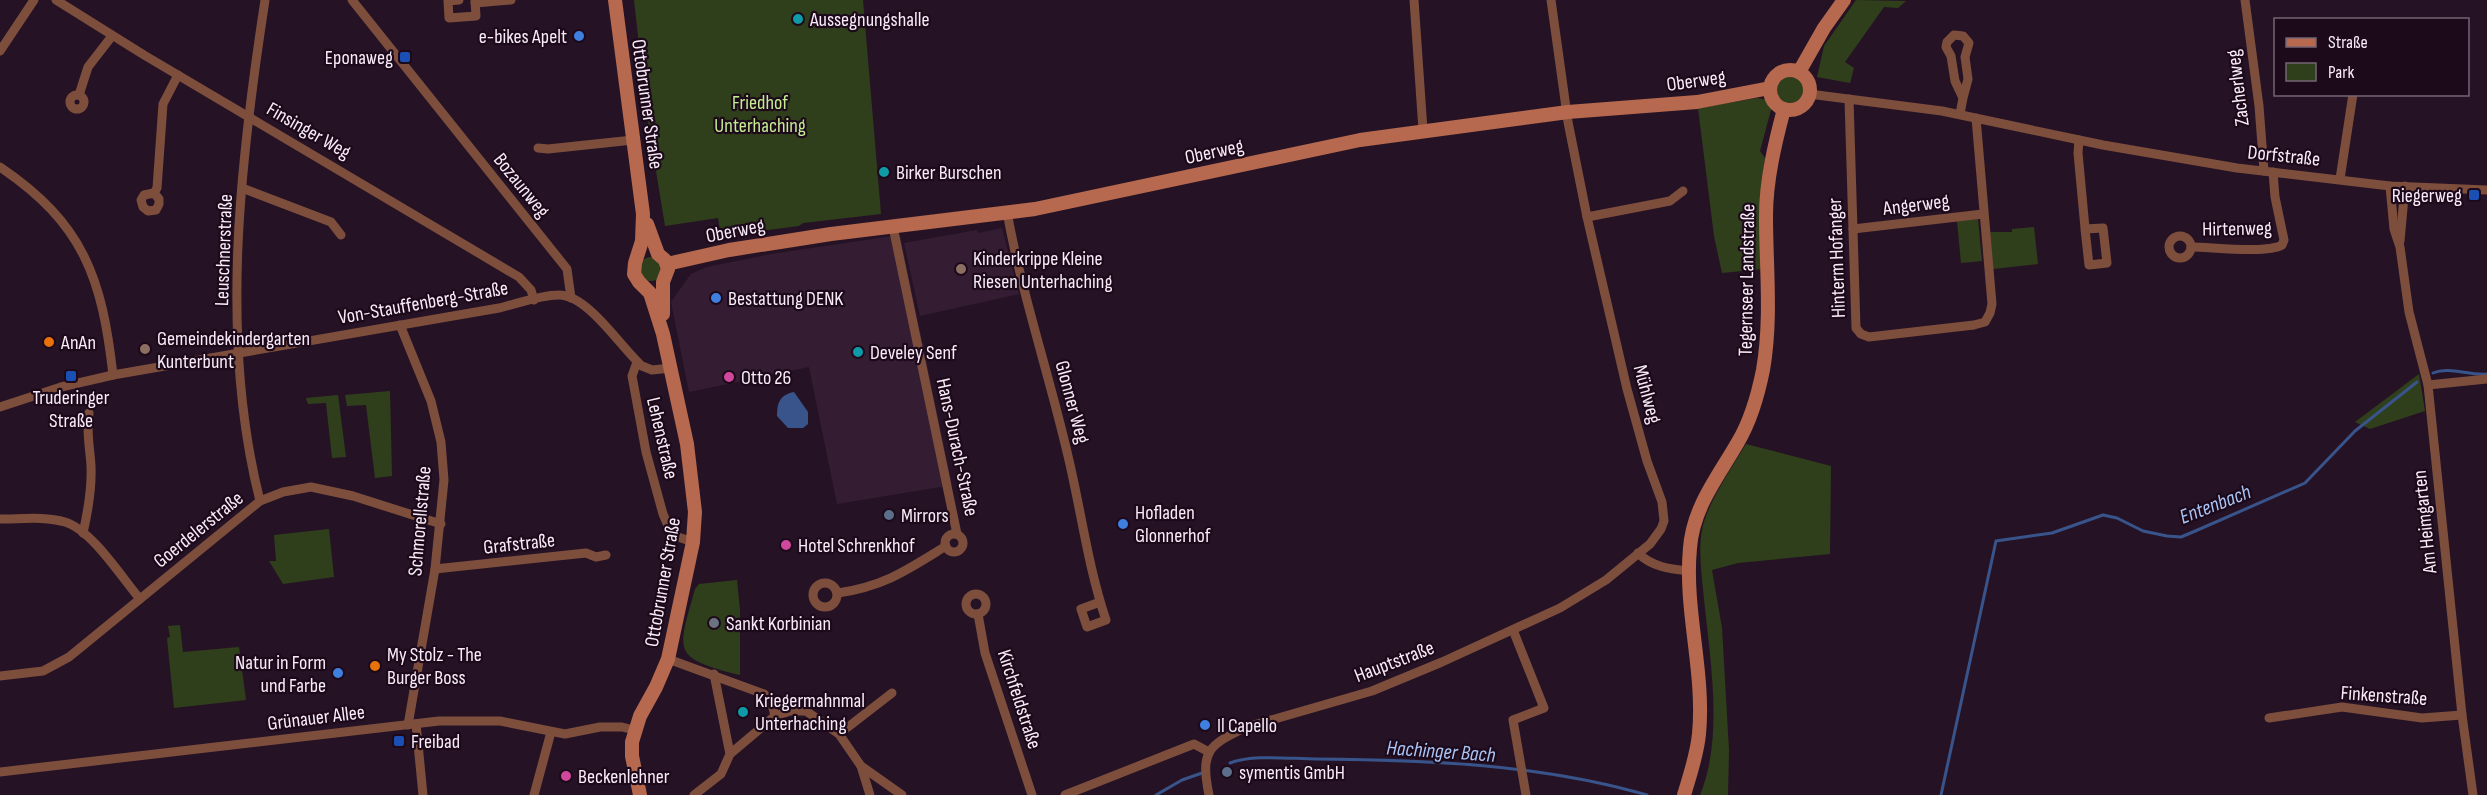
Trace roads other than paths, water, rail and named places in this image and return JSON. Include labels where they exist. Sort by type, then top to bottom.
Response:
[{"type":"main road","name":"Ottobrunner Straße","points":[[615,0],[643,213],[642,241],[634,274],[650,293],[663,334],[689,457],[694,496],[693,543],[668,659],[634,730],[632,756],[640,795]]},
{"type":"main road","points":[[1799,72],[1819,36],[1844,0]]},
{"type":"main road","points":[[1793,70],[1799,72],[1808,81],[1809,94],[1800,107],[1784,109],[1775,102],[1770,88],[1772,81],[1781,72],[1793,70]]},
{"type":"main road","name":"Oberweg","points":[[663,259],[893,226],[1007,213],[1080,200],[1349,142],[1423,130],[1568,112],[1697,102],[1770,88]]},
{"type":"main road","name":"Tegernseer Landstraße","points":[[1684,794],[1696,753],[1700,716],[1688,571],[1693,527],[1700,508],[1747,425],[1763,369],[1768,306],[1767,198],[1784,109]]},
{"type":"main road","name":"Ottobrunner Straße","points":[[643,213],[668,274],[663,282],[663,334]]},
{"type":"main road","points":[[637,259],[647,253],[663,259]]},
{"type":"main road","points":[[643,285],[654,287],[663,282]]},
{"type":"street","points":[[0,51],[34,0]]},
{"type":"street","name":"Finsinger Weg","points":[[56,0],[112,36],[519,277],[531,290],[534,300]]},
{"type":"street","name":"Leuschnerstraße","points":[[260,501],[251,465],[245,424],[239,352],[239,242],[248,116],[265,0]]},
{"type":"street","name":"Bozaunweg","points":[[352,0],[567,269],[571,297]]},
{"type":"street","points":[[459,0],[448,1],[450,18],[476,16],[475,2],[511,0]]},
{"type":"street","points":[[1414,0],[1423,130]]},
{"type":"street","name":"Mühlweg","points":[[1551,0],[1587,217],[1627,388],[1664,514],[1661,529],[1624,564]]},
{"type":"street","name":"Zacherlweg","points":[[2245,0],[2268,172]]},
{"type":"street","points":[[1960,114],[1968,79],[1965,57],[1969,43],[1963,36],[1954,35],[1947,42],[1946,47],[1951,56],[1955,81],[1963,98]]},
{"type":"street","points":[[79,95],[88,66],[112,36]]},
{"type":"street","points":[[154,193],[157,188],[164,104],[178,75]]},
{"type":"street","name":"Dorfstraße","points":[[1809,94],[1960,114],[2079,140],[2268,172],[2390,186],[2487,190]]},
{"type":"street","points":[[2340,179],[2353,96]]},
{"type":"street","name":"Hinterm Hofanger","points":[[1849,99],[1856,328],[1861,334],[1869,337],[1985,322],[1990,313],[1992,304],[1976,118]]},
{"type":"street","points":[[538,147],[548,150],[633,140]]},
{"type":"street","points":[[2079,140],[2078,153],[2085,229]]},
{"type":"street","points":[[2,172],[43,200],[81,249],[96,281],[104,311],[113,375]]},
{"type":"street","name":"Hirtenweg","points":[[2191,247],[2264,249],[2282,245],[2284,240],[2268,172]]},
{"type":"street","name":"Am Heimgarten","points":[[2390,186],[2394,229],[2400,247],[2409,312],[2428,385],[2462,715],[2473,795]]},
{"type":"street","name":"Am Heimgarten","points":[[2400,247],[2404,186]]},
{"type":"street","points":[[242,188],[332,222],[342,234]]},
{"type":"street","points":[[1587,217],[1670,201],[1683,191]]},
{"type":"street","name":"Glonner Weg","points":[[1007,213],[1027,301],[1068,456],[1100,602]]},
{"type":"street","name":"Angerweg","points":[[1853,229],[1983,214]]},
{"type":"street","name":"Hans-Durach-Straße","points":[[893,226],[957,534],[962,539],[961,548],[953,551],[946,546],[947,538],[957,534]]},
{"type":"street","name":"Von-Stauffenberg-Straße","points":[[0,407],[61,387],[113,375],[400,325],[560,294],[571,297]]},
{"type":"street","points":[[571,297],[591,311],[637,362],[652,370],[671,368]]},
{"type":"street","name":"Schmorellstraße","points":[[400,325],[431,401],[441,442],[444,480],[441,524],[412,724],[423,795]]},
{"type":"street","name":"Lehenstraße","points":[[637,362],[632,376],[637,408],[663,514],[672,535],[693,543]]},
{"type":"street","points":[[2428,385],[2487,379]]},
{"type":"street","points":[[83,533],[89,503],[91,466],[86,429],[89,413]]},
{"type":"street","name":"Goerdelerstraße","points":[[0,676],[32,674],[57,664],[260,501],[295,489],[311,487],[353,496],[441,524]]},
{"type":"street","points":[[0,519],[45,519],[67,523],[83,533],[140,599]]},
{"type":"street","points":[[838,593],[862,589],[897,577],[946,546]]},
{"type":"street","points":[[1638,553],[1646,560],[1665,568],[1688,571]]},
{"type":"street","name":"Grafstraße","points":[[435,569],[586,554],[596,557],[606,555]]},
{"type":"street","name":"Hauptstraße","points":[[1209,752],[1217,742],[1247,727],[1372,691],[1514,630],[1576,600],[1606,580],[1624,564]]},
{"type":"street","name":"Kirchfeldstraße","points":[[978,614],[985,653],[1032,795]]},
{"type":"street","points":[[1514,630],[1544,708],[1513,720],[1524,772],[1526,795]]},
{"type":"street","points":[[668,659],[764,694],[771,700],[775,716]]},
{"type":"street","points":[[714,674],[730,754]]},
{"type":"street","points":[[839,734],[892,693]]},
{"type":"street","name":"Finkenstraße","points":[[2269,718],[2342,707],[2422,718],[2462,715]]},
{"type":"street","points":[[694,795],[721,774],[730,754],[775,716],[790,711],[806,711],[839,734],[861,766],[870,795]]},
{"type":"street","name":"Grünauer Allee","points":[[0,772],[412,724],[478,719],[565,734],[608,726],[634,730]]},
{"type":"street","points":[[534,795],[551,732]]},
{"type":"street","points":[[1065,795],[1194,744],[1209,752],[1205,770],[1209,795]]},
{"type":"street","points":[[861,766],[902,795]]},
{"type":"water","points":[[794,392],[808,412],[808,424],[803,428],[788,428],[777,416],[780,400],[785,395]]},
{"type":"waterway","name":"Entenbach","points":[[2433,373],[2446,370],[2487,374]]},
{"type":"waterway","name":"Entenbach","points":[[1941,795],[1996,541],[2052,533],[2103,515],[2117,518],[2143,531],[2181,537],[2305,483],[2355,431],[2417,382]]},
{"type":"waterway","name":"Hachinger Bach","points":[[1230,763],[1239,760],[1272,758],[1399,761],[1483,766],[1566,776],[1647,795]]},
{"type":"waterway","name":"Hachinger Bach","points":[[1156,795],[1182,780],[1205,772]]},
{"type":"place","name":"Aussegnungshalle","points":[[798,19]]},
{"type":"place","name":"e-bikes Apelt","points":[[579,36]]},
{"type":"place","name":"Eponaweg","points":[[405,57]]},
{"type":"place","name":"Birker Burschen","points":[[884,172]]},
{"type":"place","name":"Riegerweg","points":[[2474,195]]},
{"type":"place","name":"Kinderkrippe Kleine Riesen Unterhaching","points":[[961,269]]},
{"type":"place","name":"Bestattung DENK","points":[[716,298]]},
{"type":"place","name":"AnAn","points":[[49,342]]},
{"type":"place","name":"Gemeindekindergarten Kunterbunt","points":[[145,349]]},
{"type":"place","name":"Develey Senf","points":[[858,352]]},
{"type":"place","name":"Truderinger Straße","points":[[71,376]]},
{"type":"place","name":"Otto 26","points":[[729,377]]},
{"type":"place","name":"Mirrors","points":[[889,515]]},
{"type":"place","name":"Hofladen Glonnerhof","points":[[1123,524]]},
{"type":"place","name":"Hotel Schrenkhof","points":[[786,545]]},
{"type":"place","name":"Sankt Korbinian","points":[[714,623]]},
{"type":"place","name":"My Stolz - The Burger Boss","points":[[375,666]]},
{"type":"place","name":"Natur in Form und Farbe","points":[[338,673]]},
{"type":"place","name":"Kriegermahnmal Unterhaching","points":[[743,712]]},
{"type":"place","name":"Il Capello","points":[[1205,725]]},
{"type":"place","name":"Freibad","points":[[399,741]]},
{"type":"place","name":"symentis GmbH","points":[[1227,772]]},
{"type":"place","name":"Beckenlehner","points":[[566,776]]},
{"type":"park label","name":"Friedhof Unterhaching","points":[[760,114]]}]
